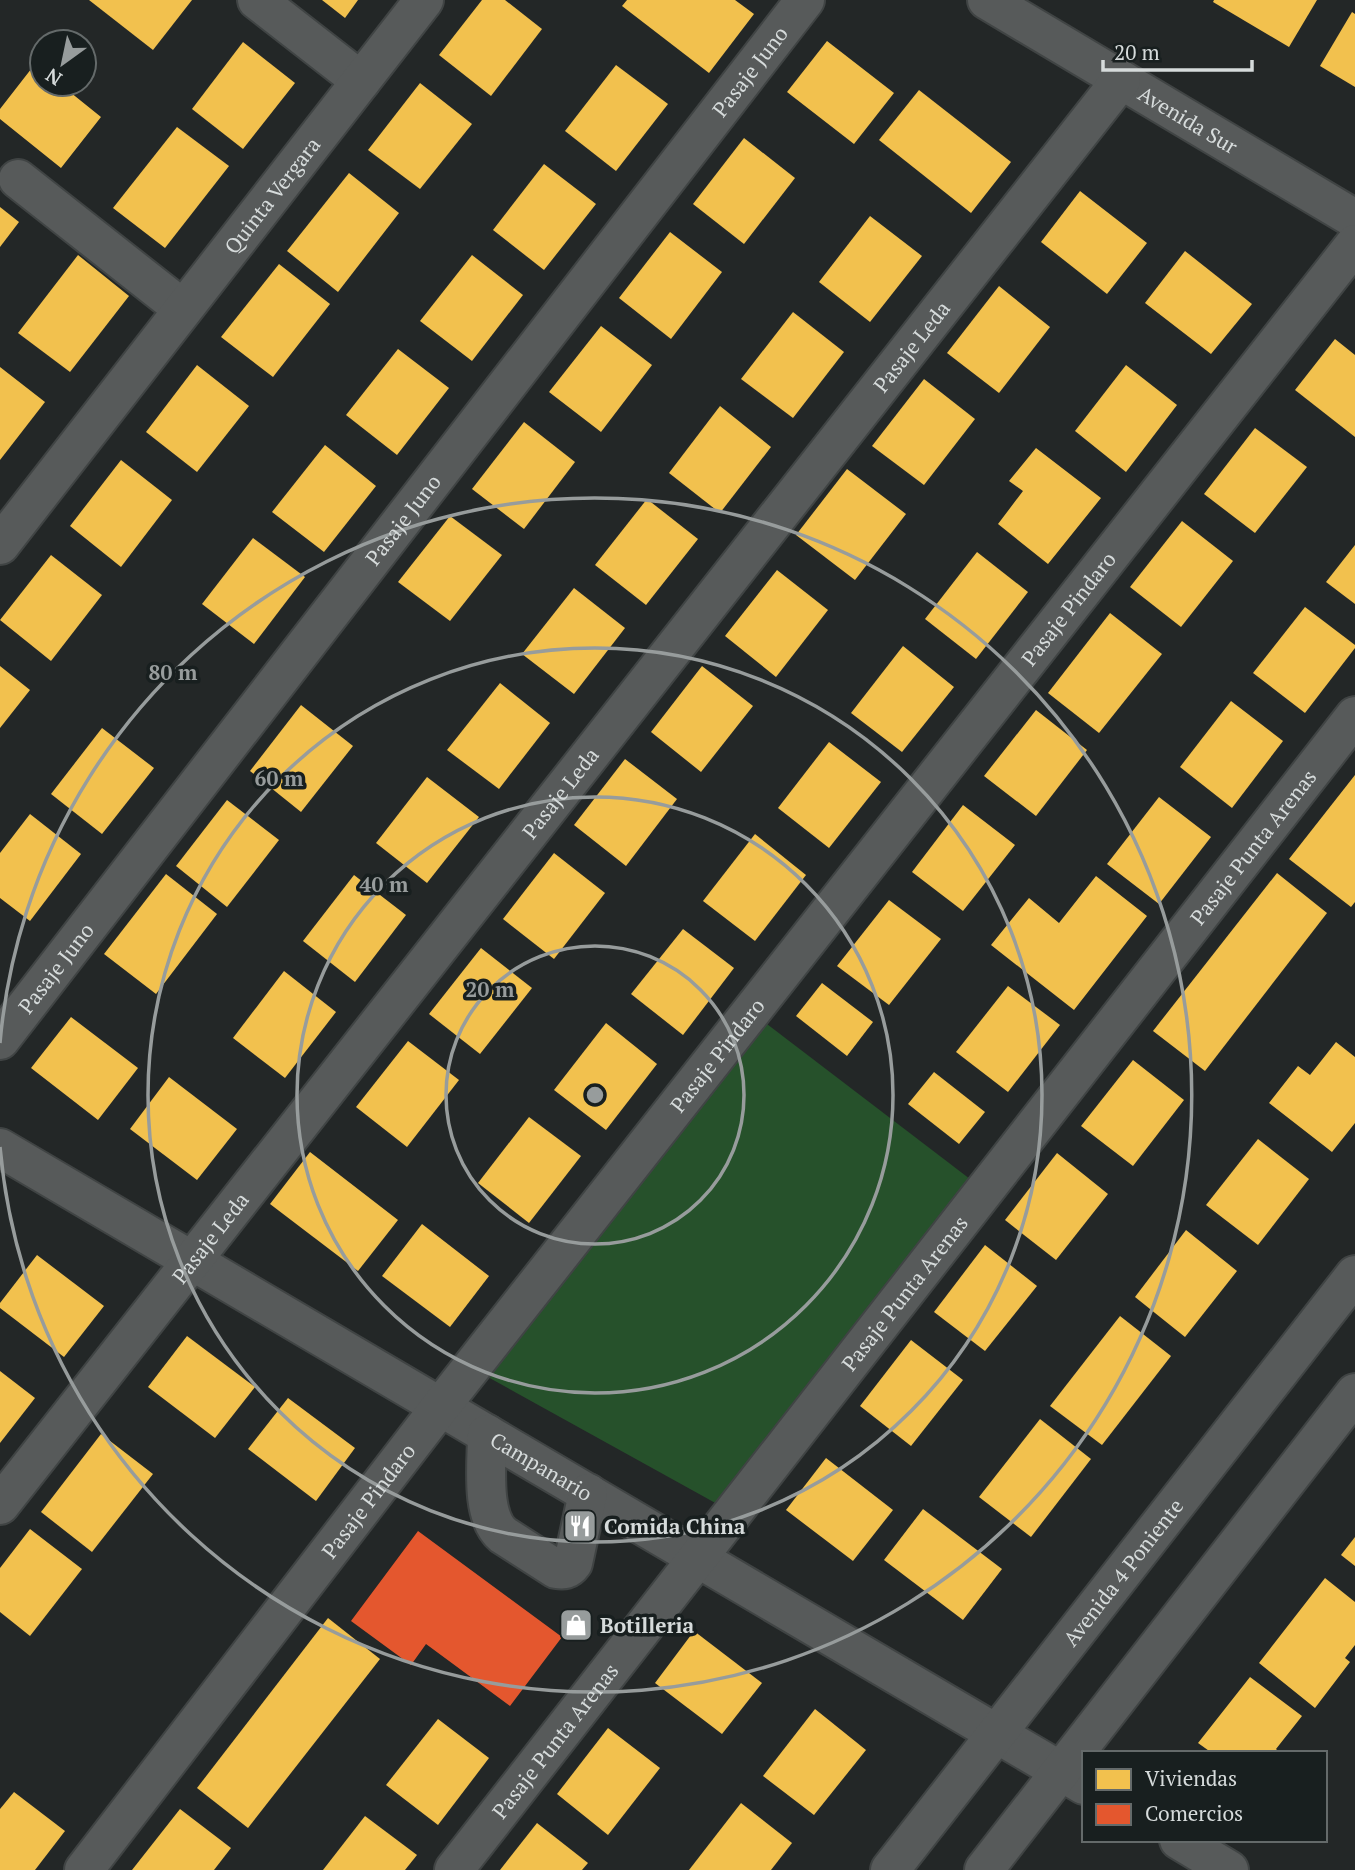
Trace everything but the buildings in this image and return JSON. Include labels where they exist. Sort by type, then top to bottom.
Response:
[{"type":"street","points":[[257,0],[361,81]]},
{"type":"street","name":"Quinta Vergara","points":[[4,531],[183,309],[424,0]]},
{"type":"street","name":"Pasaje Juno","points":[[0,1040],[805,0]]},
{"type":"street","name":"Avenida Sur","points":[[987,0],[1355,219]]},
{"type":"street","name":"Pasaje Leda","points":[[0,1505],[1121,80]]},
{"type":"street","points":[[18,179],[183,309]]},
{"type":"street","name":"Pasaje Pindaro","points":[[84,1870],[441,1406],[1355,244]]},
{"type":"street","name":"Pasaje Punta Arenas","points":[[454,1870],[1355,716]]},
{"type":"street","name":"Campanario","points":[[0,1148],[1072,1778]]},
{"type":"street","name":"Avenida 4 Poniente","points":[[890,1870],[1355,1275]]},
{"type":"street","points":[[1092,1751],[1355,1393]]},
{"type":"street","points":[[487,1434],[488,1507],[493,1523],[503,1535],[556,1569],[565,1570],[573,1563],[588,1493]]},
{"type":"street","points":[[984,1870],[1072,1778]]},
{"type":"street","points":[[1182,1842],[1229,1870]]},
{"type":"green space","points":[[763,1021],[970,1179],[719,1505],[486,1376]]},
{"type":"place","name":"Comida China","points":[[580,1526]]},
{"type":"place","name":"Botilleria","points":[[576,1625]]}]
